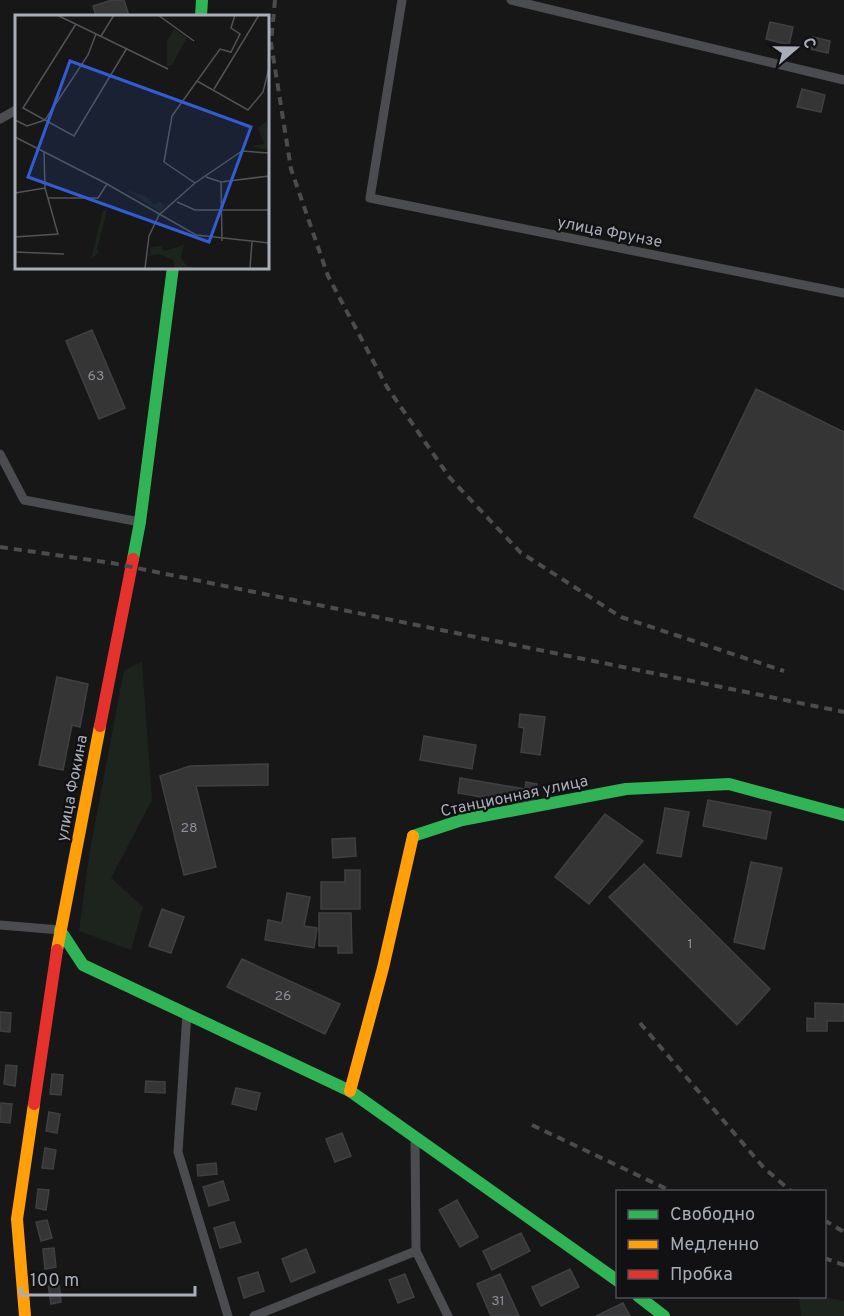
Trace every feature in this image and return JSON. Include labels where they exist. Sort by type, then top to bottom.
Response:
[{"type":"street","points":[[201,15],[202,0]]},
{"type":"street","name":"улица Фрунзе","points":[[402,0],[370,198],[844,293]]},
{"type":"street","points":[[511,0],[844,80]]},
{"type":"street","points":[[0,118],[15,110]]},
{"type":"street","name":"улица Фокина","points":[[25,1316],[17,1219],[60,930],[141,522],[173,268]]},
{"type":"street","points":[[0,454],[24,500],[141,522]]},
{"type":"street","name":"Станционная улица","points":[[350,1090],[383,968],[413,836],[462,820],[626,789],[729,784],[844,815]]},
{"type":"street","points":[[0,925],[60,930],[83,965],[350,1090],[616,1280]]},
{"type":"street","points":[[187,1013],[178,1152],[228,1316]]},
{"type":"street","points":[[415,1137],[416,1251],[448,1316]]},
{"type":"street","points":[[254,1316],[416,1251]]},
{"type":"street","points":[[641,1298],[664,1316]]},
{"type":"shaded area","points":[[142,662],[152,800],[111,878],[143,907],[131,950],[79,931],[89,856],[124,670]]},
{"type":"shaded area","points":[[799,1298],[826,1298],[844,1301],[844,1316],[801,1316]]},
{"type":"building","points":[[112,0],[124,0],[129,15],[96,15],[93,6]]},
{"type":"building","points":[[770,22],[793,27],[789,45],[766,39]]},
{"type":"building","points":[[813,37],[830,41],[828,53],[810,49]]},
{"type":"building","points":[[802,89],[825,95],[821,112],[797,107]]},
{"type":"building","points":[[92,330],[125,408],[99,419],[66,341]]},
{"type":"building","points":[[756,389],[844,432],[844,590],[694,517]]},
{"type":"building","points":[[57,677],[88,684],[80,727],[72,725],[63,770],[39,765]]},
{"type":"building","points":[[520,714],[545,717],[540,755],[521,752],[524,728],[519,727]]},
{"type":"building","points":[[424,736],[476,745],[472,769],[420,760]]},
{"type":"building","points":[[268,764],[268,785],[196,786],[216,867],[184,875],[160,776],[190,766]]},
{"type":"building","points":[[460,778],[525,789],[526,782],[537,784],[534,801],[526,800],[525,805],[458,793]]},
{"type":"building","points":[[708,800],[771,812],[766,839],[703,826]]},
{"type":"building","points":[[665,808],[689,812],[681,857],[657,853]]},
{"type":"building","points":[[605,814],[643,841],[589,904],[555,877]]},
{"type":"building","points":[[355,838],[356,856],[333,858],[332,839]]},
{"type":"building","points":[[751,862],[782,868],[764,949],[734,942]]},
{"type":"building","points":[[644,864],[770,989],[737,1025],[609,897]]},
{"type":"building","points":[[345,870],[360,870],[360,909],[321,909],[321,882],[345,882]]},
{"type":"building","points":[[287,893],[310,897],[304,926],[317,928],[314,948],[265,940],[268,920],[282,923]]},
{"type":"building","points":[[162,909],[184,917],[171,953],[149,946]]},
{"type":"building","points":[[319,913],[351,913],[352,953],[338,953],[338,946],[319,946]]},
{"type":"building","points":[[242,959],[340,1004],[325,1034],[227,987]]},
{"type":"building","points":[[815,1003],[844,1004],[844,1021],[827,1021],[827,1031],[807,1031],[807,1018],[815,1019]]},
{"type":"building","points":[[0,1012],[11,1013],[10,1032],[0,1031]]},
{"type":"building","points":[[6,1065],[17,1066],[15,1086],[4,1084]]},
{"type":"building","points":[[52,1074],[63,1075],[61,1095],[50,1094]]},
{"type":"building","points":[[146,1081],[165,1082],[165,1093],[145,1092]]},
{"type":"building","points":[[236,1088],[260,1093],[256,1110],[232,1104]]},
{"type":"building","points":[[1,1103],[12,1104],[10,1123],[0,1122]]},
{"type":"building","points":[[49,1112],[60,1114],[57,1133],[46,1131]]},
{"type":"building","points":[[342,1133],[351,1156],[335,1162],[326,1139]]},
{"type":"building","points":[[45,1148],[56,1150],[53,1169],[42,1168]]},
{"type":"building","points":[[216,1163],[217,1174],[198,1176],[197,1165]]},
{"type":"building","points":[[223,1181],[229,1200],[209,1206],[203,1187]]},
{"type":"building","points":[[38,1189],[49,1190],[46,1210],[36,1208]]},
{"type":"building","points":[[457,1200],[478,1237],[460,1247],[439,1210]]},
{"type":"building","points":[[47,1220],[52,1238],[41,1241],[36,1222]]},
{"type":"building","points":[[234,1222],[241,1242],[220,1248],[214,1228]]},
{"type":"building","points":[[521,1233],[530,1251],[492,1270],[483,1251]]},
{"type":"building","points":[[54,1248],[56,1267],[45,1269],[43,1249]]},
{"type":"building","points":[[306,1249],[315,1272],[291,1282],[282,1259]]},
{"type":"building","points":[[570,1269],[579,1287],[541,1306],[532,1287]]},
{"type":"building","points":[[258,1272],[264,1291],[244,1298],[238,1278]]},
{"type":"building","points":[[405,1274],[414,1297],[398,1303],[389,1280]]},
{"type":"building","points":[[500,1274],[519,1316],[491,1316],[477,1284]]},
{"type":"building","points":[[59,1283],[61,1302],[51,1304],[48,1284]]},
{"type":"building","points":[[623,1303],[630,1316],[596,1316]]},
{"type":"railway","points":[[275,0],[271,43],[291,169],[328,276],[387,387],[450,478],[520,552],[621,617],[784,671]]},
{"type":"railway","points":[[0,547],[112,563],[844,712]]},
{"type":"railway","points":[[640,1023],[764,1168],[790,1190]]},
{"type":"railway","points":[[532,1125],[669,1190]]},
{"type":"railway","points":[[826,1221],[844,1232]]},
{"type":"railway","points":[[826,1259],[844,1265]]},
{"type":"traffic: fast","points":[[201,15],[202,0]]},
{"type":"traffic: fast","points":[[133,559],[140,522],[173,268]]},
{"type":"traffic: fast","points":[[413,836],[462,820],[626,789],[729,784],[844,815]]},
{"type":"traffic: fast","points":[[60,930],[83,965],[350,1091],[616,1280]]},
{"type":"traffic: fast","points":[[641,1298],[664,1316]]},
{"type":"traffic: slow","points":[[57,950],[100,726]]},
{"type":"traffic: slow","points":[[350,1091],[383,968],[413,836]]},
{"type":"traffic: slow","points":[[25,1316],[17,1219],[34,1104]]},
{"type":"traffic: jam","points":[[100,726],[133,559]]},
{"type":"traffic: jam","points":[[34,1104],[57,950]]}]
